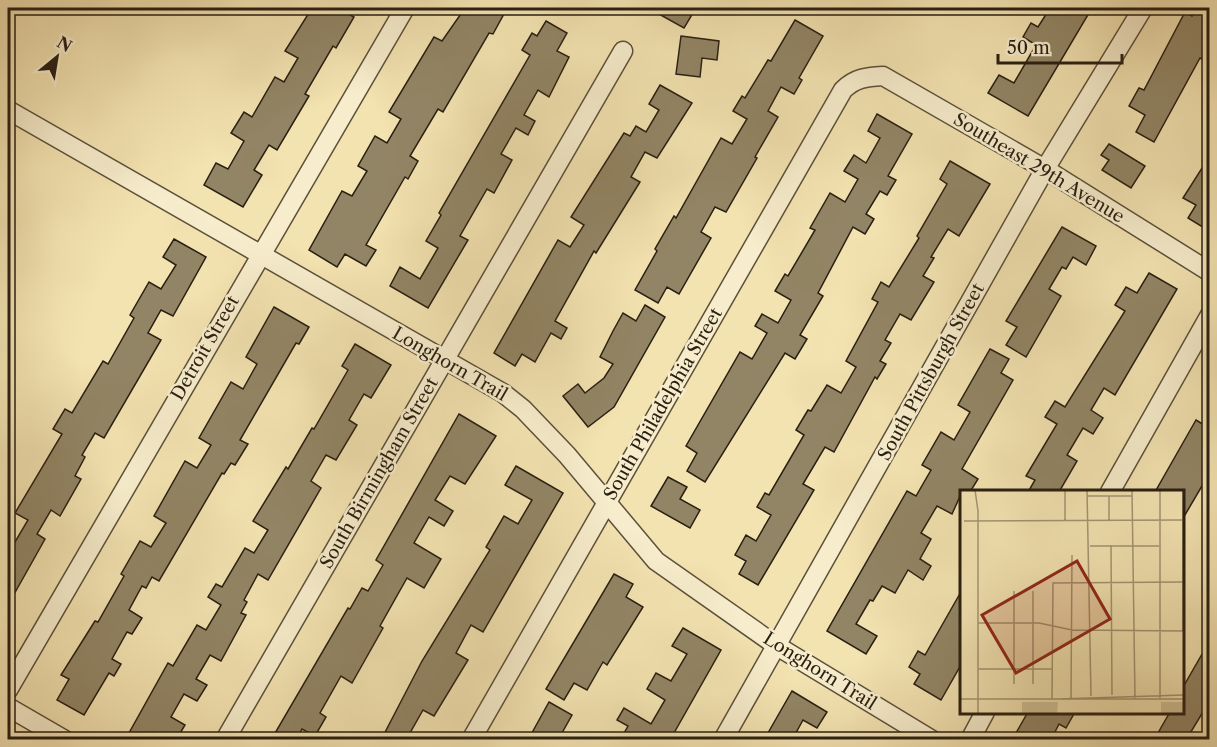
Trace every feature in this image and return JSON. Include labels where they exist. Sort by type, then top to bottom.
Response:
[{"type":"street","name":"Detroit Street","points":[[8,690],[405,8]]},
{"type":"street","name":"South Pittsburgh Street","points":[[723,740],[1045,169],[1143,8]]},
{"type":"street","name":"South Birmingham Street","points":[[225,740],[623,51]]},
{"type":"street","name":"Southeast 29th Avenue","points":[[864,76],[883,76],[1045,169],[1209,272]]},
{"type":"street","name":"South Philadelphia Street","points":[[471,740],[843,90],[864,76]]},
{"type":"street","name":"Longhorn Trail","points":[[8,110],[503,393],[523,409],[567,455],[656,561],[777,646],[932,740]]},
{"type":"street","points":[[1111,490],[1209,315]]},
{"type":"street","points":[[8,707],[65,740]]},
{"type":"street","points":[[970,740],[984,714]]},
{"type":"building","points":[[312,8],[338,8],[354,17],[336,48],[333,46],[305,94],[309,96],[277,150],[269,145],[254,170],[262,175],[243,207],[204,185],[216,163],[228,169],[244,141],[231,133],[244,112],[252,117],[275,77],[284,82],[298,58],[285,51]]},
{"type":"building","points":[[465,8],[497,8],[505,12],[493,34],[489,33],[443,112],[438,109],[410,156],[418,161],[408,179],[405,177],[366,245],[376,250],[366,266],[345,254],[337,267],[309,250],[342,191],[352,196],[367,171],[358,166],[375,136],[387,143],[401,119],[389,112],[434,37],[442,41]]},
{"type":"building","points":[[648,8],[696,8],[684,28]]},
{"type":"building","points":[[1050,8],[1092,8],[1028,116],[988,93],[999,75],[1014,83],[1036,45],[1023,37],[1031,23],[1038,27]]},
{"type":"building","points":[[1197,8],[1209,8],[1209,63],[1200,58],[1154,142],[1136,132],[1145,115],[1129,106],[1139,88],[1144,90],[1185,12],[1192,16]]},
{"type":"building","points":[[795,20],[823,36],[799,78],[802,80],[794,94],[781,87],[768,111],[778,117],[755,157],[757,158],[726,212],[715,207],[701,232],[711,238],[679,294],[667,287],[658,303],[635,290],[657,251],[655,249],[674,216],[676,218],[721,138],[732,144],[747,119],[733,111],[742,96],[745,98],[768,60],[771,61]]},
{"type":"building","points":[[546,21],[567,33],[557,51],[569,57],[549,97],[538,90],[524,115],[535,121],[528,135],[516,128],[501,154],[512,160],[494,193],[487,189],[460,236],[468,240],[428,308],[390,286],[400,267],[420,279],[438,248],[426,241],[441,215],[439,213],[530,55],[522,50],[532,33],[537,36]]},
{"type":"building","points":[[681,36],[719,41],[717,60],[702,58],[700,77],[676,74]]},
{"type":"building","points":[[660,85],[692,103],[657,158],[645,152],[631,177],[640,182],[596,253],[594,251],[555,321],[567,328],[561,339],[551,333],[535,362],[522,354],[515,366],[494,353],[558,240],[570,247],[584,225],[571,217],[624,133],[630,136],[636,126],[646,132],[659,110],[649,104]]},
{"type":"building","points":[[877,114],[912,134],[888,176],[896,180],[887,195],[880,191],[866,214],[874,219],[865,234],[853,227],[818,293],[823,296],[800,335],[807,339],[795,359],[785,353],[705,482],[687,471],[697,453],[686,446],[740,352],[752,359],[767,333],[755,326],[762,314],[778,323],[791,300],[775,291],[785,274],[788,276],[815,230],[810,228],[830,193],[845,202],[858,179],[844,171],[854,155],[866,163],[880,138],[868,131]]},
{"type":"building","points":[[1109,144],[1145,166],[1131,188],[1102,170],[1109,160],[1101,155]]},
{"type":"building","points":[[1209,157],[1209,231],[1188,218],[1196,205],[1183,198]]},
{"type":"building","points":[[950,161],[990,184],[959,236],[948,229],[931,257],[934,258],[923,276],[934,282],[911,320],[900,314],[885,340],[891,343],[880,361],[886,364],[877,379],[875,377],[834,452],[825,447],[803,484],[814,490],[758,585],[739,574],[746,561],[735,555],[746,535],[756,541],[771,515],[757,507],[765,493],[769,495],[804,435],[796,430],[808,410],[811,411],[827,385],[841,393],[856,367],[846,361],[878,302],[872,299],[881,282],[889,287],[919,238],[917,236],[947,184],[940,179]]},
{"type":"building","points":[[1062,227],[1096,246],[1086,265],[1073,257],[1066,269],[1062,267],[1049,289],[1061,296],[1026,357],[1006,345],[1017,327],[1006,321]]},
{"type":"building","points":[[174,239],[206,257],[173,316],[161,310],[148,333],[161,340],[104,438],[95,433],[82,455],[85,457],[75,476],[81,479],[60,516],[51,510],[37,534],[45,539],[8,605],[8,538],[15,542],[28,520],[15,513],[62,434],[53,429],[65,409],[72,413],[103,361],[108,364],[134,318],[130,315],[149,282],[161,289],[176,265],[163,257]]},
{"type":"building","points":[[1149,273],[1177,289],[1115,395],[1104,388],[1091,410],[1103,418],[1093,434],[1083,428],[1067,455],[1077,461],[1060,490],[1029,490],[1035,480],[1026,476],[1057,424],[1045,417],[1055,401],[1065,407],[1125,311],[1115,305],[1126,287],[1137,293]]},
{"type":"building","points":[[645,305],[665,317],[614,407],[588,427],[563,396],[578,384],[585,393],[604,378],[613,364],[600,357],[623,313],[636,321]]},
{"type":"building","points":[[274,307],[309,327],[299,344],[296,343],[240,440],[248,444],[235,465],[231,463],[224,474],[222,473],[159,581],[152,577],[146,588],[142,586],[129,610],[142,618],[132,634],[127,632],[112,659],[121,664],[114,676],[109,673],[84,715],[57,700],[69,679],[61,675],[95,621],[98,622],[124,576],[121,574],[140,541],[151,547],[166,523],[154,516],[185,461],[197,468],[211,445],[199,438],[231,382],[243,389],[257,364],[246,357]]},
{"type":"building","points":[[355,344],[391,365],[371,398],[364,394],[349,420],[357,425],[336,460],[326,455],[311,481],[321,488],[268,580],[258,574],[244,600],[247,602],[241,613],[246,615],[221,661],[210,655],[196,679],[207,685],[197,701],[184,694],[171,717],[185,725],[176,740],[140,740],[129,733],[168,663],[173,666],[197,625],[206,630],[221,605],[208,597],[216,584],[222,587],[245,548],[254,553],[268,530],[253,521],[286,467],[288,469],[312,428],[314,429],[348,370],[342,366]]},
{"type":"building","points":[[990,349],[1009,359],[1001,373],[1013,380],[962,469],[978,479],[971,490],[960,490],[960,496],[952,514],[937,506],[921,533],[931,539],[920,559],[931,566],[923,580],[908,570],[895,593],[882,586],[873,601],[870,600],[856,624],[877,636],[866,654],[827,631],[907,491],[916,496],[931,470],[922,465],[941,432],[954,440],[970,412],[958,405]]},
{"type":"building","points":[[459,414],[496,436],[465,484],[450,476],[435,500],[453,511],[444,526],[429,517],[414,543],[441,559],[424,588],[407,578],[380,626],[383,628],[352,683],[341,676],[320,713],[326,717],[315,736],[302,729],[296,740],[271,740],[348,608],[350,609],[362,588],[368,591],[383,565],[376,560]]},
{"type":"building","points":[[1196,420],[1209,428],[1209,474],[1184,517],[1184,490],[1156,490]]},
{"type":"building","points":[[516,466],[563,493],[483,632],[471,625],[456,653],[468,660],[434,716],[423,710],[406,740],[381,740],[422,661],[490,550],[486,547],[504,516],[518,524],[532,500],[505,485]]},
{"type":"building","points":[[668,477],[687,487],[680,499],[700,510],[690,528],[651,506]]},
{"type":"building","points":[[614,574],[633,584],[626,597],[643,607],[607,665],[603,662],[587,690],[574,683],[564,700],[546,689]]},
{"type":"building","points":[[960,594],[960,667],[941,700],[914,684],[920,674],[909,667],[918,651],[925,655]]},
{"type":"building","points":[[683,628],[721,650],[670,740],[631,740],[623,735],[628,726],[617,720],[624,708],[651,724],[665,700],[647,689],[656,673],[671,681],[687,654],[672,646]]},
{"type":"building","points":[[1209,642],[1209,702],[1186,740],[1154,740],[1169,714],[1184,714],[1184,686]]},
{"type":"building","points":[[792,691],[827,712],[817,728],[803,720],[792,740],[764,740]]},
{"type":"building","points":[[549,702],[572,715],[558,740],[528,740]]},
{"type":"building","points":[[1027,714],[1074,714],[1066,728],[1059,724],[1051,740],[1012,740]]}]
